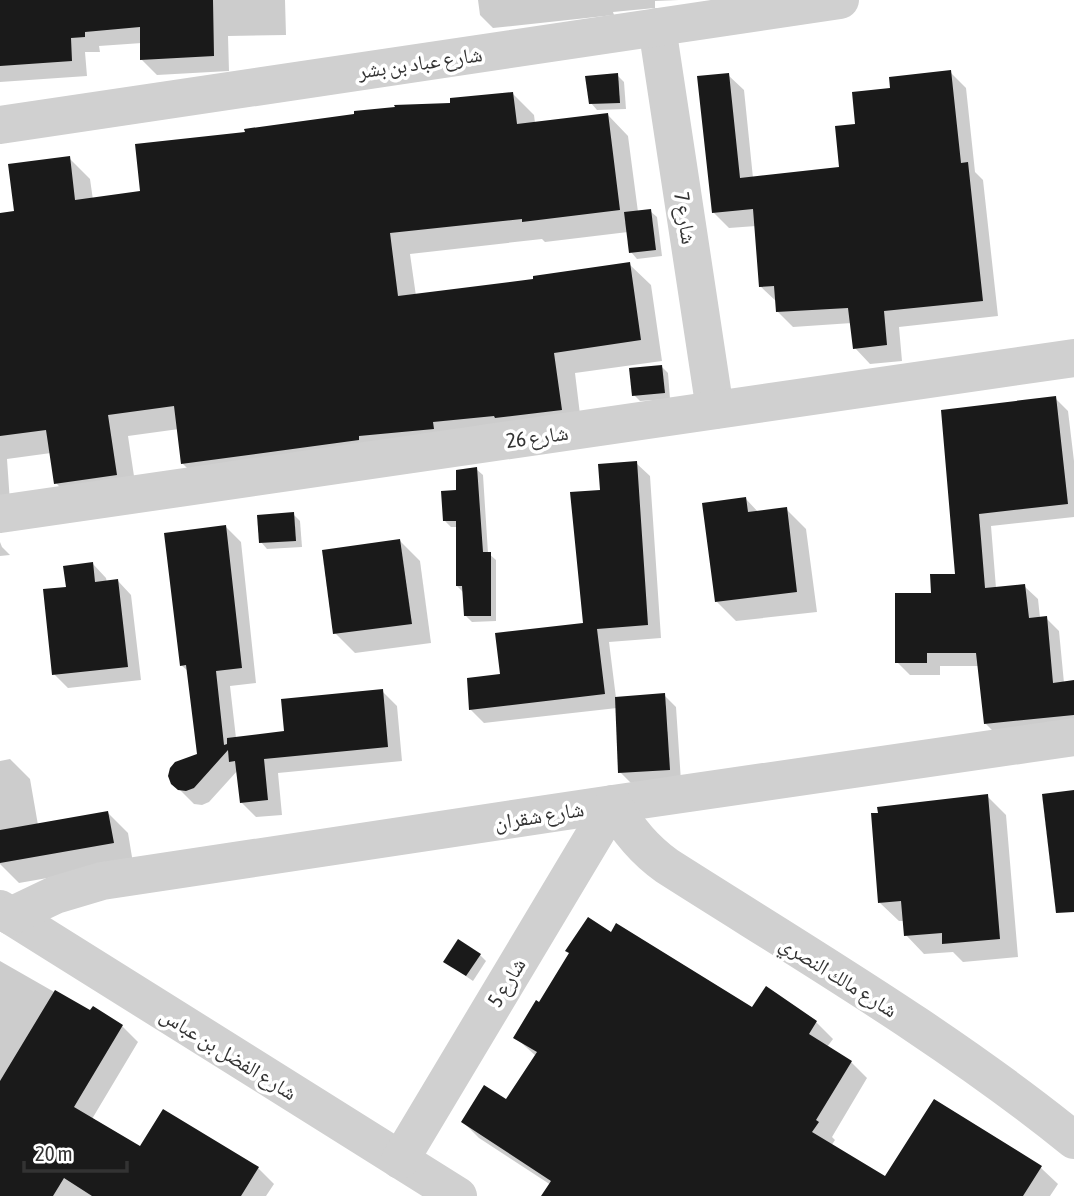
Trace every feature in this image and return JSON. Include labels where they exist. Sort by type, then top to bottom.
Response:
[{"type":"street","name":"شارع عباد بن بشر","points":[[0,125],[657,27],[798,3],[841,0]]},
{"type":"street","name":"شارع 7","points":[[657,27],[715,410]]},
{"type":"street","name":"شارع 26","points":[[0,514],[1074,358]]},
{"type":"street","name":"شارع شقران","points":[[5,913],[102,881],[1074,737]]},
{"type":"street","name":"شارع مالك النصري","points":[[613,804],[636,839],[667,866],[896,1012],[979,1068],[1074,1140]]},
{"type":"street","name":"شارع 5","points":[[400,1160],[613,804]]},
{"type":"street","name":"شارع الفضل بن عباس","points":[[5,913],[458,1196]]},
{"type":"building","points":[[0,0],[213,0],[214,56],[140,60],[140,27],[85,32],[85,37],[71,38],[72,61],[0,66]]},
{"type":"building","points":[[951,70],[961,163],[968,162],[983,301],[884,311],[887,345],[853,349],[848,308],[776,312],[774,286],[759,287],[753,209],[712,213],[697,76],[729,73],[740,178],[839,167],[835,126],[855,124],[852,92],[890,88],[889,77]]},
{"type":"building","points":[[618,73],[620,103],[589,104],[585,76]]},
{"type":"building","points":[[513,92],[517,124],[608,113],[620,210],[522,222],[522,219],[390,233],[398,296],[533,279],[533,276],[630,262],[641,340],[554,353],[562,410],[433,422],[434,429],[359,436],[359,440],[181,464],[174,406],[108,415],[117,475],[54,484],[46,430],[0,436],[0,213],[14,211],[8,164],[70,156],[75,200],[140,191],[135,144],[245,132],[244,129],[354,114],[354,111],[395,107],[394,105],[450,103],[450,98]]},
{"type":"building","points":[[651,209],[656,250],[629,253],[624,212]]},
{"type":"building","points":[[662,365],[665,393],[632,396],[629,368]]},
{"type":"building","points":[[1056,396],[1068,504],[979,514],[985,588],[1025,584],[1029,618],[1047,616],[1053,683],[1074,680],[1074,715],[984,724],[976,653],[927,653],[927,663],[895,663],[895,593],[931,593],[930,574],[955,574],[941,410]]},
{"type":"building","points":[[637,461],[648,625],[597,629],[605,694],[469,710],[467,678],[500,674],[495,633],[583,623],[570,492],[600,490],[598,464]]},
{"type":"building","points":[[477,467],[483,552],[491,552],[491,616],[464,616],[462,586],[456,586],[456,521],[443,521],[441,491],[456,490],[456,470]]},
{"type":"building","points":[[746,497],[748,512],[787,507],[797,592],[715,602],[702,503]]},
{"type":"building","points":[[294,512],[296,541],[259,543],[257,515]]},
{"type":"building","points":[[226,525],[242,668],[216,671],[224,745],[227,744],[227,738],[284,731],[281,699],[383,689],[388,747],[264,759],[268,800],[240,803],[235,761],[229,762],[228,750],[194,788],[178,790],[171,784],[168,776],[175,762],[197,754],[186,665],[180,666],[164,533]]},
{"type":"building","points":[[400,539],[412,624],[333,634],[322,550]]},
{"type":"building","points":[[93,562],[95,582],[118,579],[128,667],[52,675],[43,589],[66,587],[63,566]]},
{"type":"building","points":[[665,693],[670,770],[618,773],[615,697]]},
{"type":"building","points":[[1074,790],[1074,912],[1056,913],[1042,794]]},
{"type":"building","points":[[988,794],[1000,939],[942,944],[942,933],[904,936],[901,901],[878,903],[871,813],[878,813],[877,807]]},
{"type":"building","points":[[108,811],[114,843],[0,863],[0,830]]},
{"type":"building","points":[[588,917],[611,932],[616,923],[752,1007],[766,986],[817,1021],[809,1034],[852,1061],[816,1120],[819,1122],[812,1132],[885,1176],[934,1099],[1042,1166],[1023,1196],[541,1196],[551,1181],[461,1122],[484,1085],[506,1099],[537,1052],[513,1038],[536,1000],[539,1002],[569,953],[565,951]]},
{"type":"building","points":[[458,939],[481,954],[466,976],[443,962]]},
{"type":"building","points":[[55,990],[90,1010],[93,1006],[123,1025],[74,1107],[140,1146],[163,1109],[259,1167],[241,1196],[92,1196],[64,1178],[53,1196],[0,1196],[0,1081]]}]
